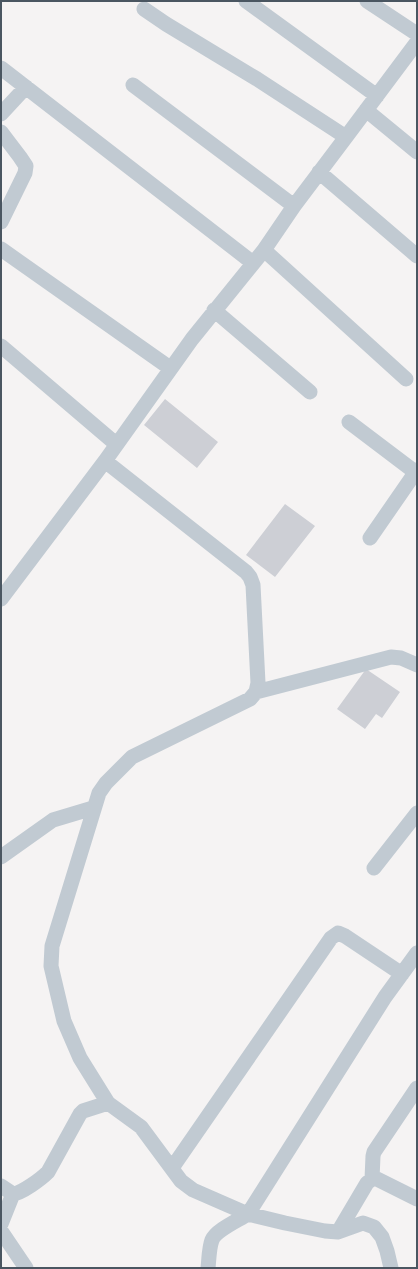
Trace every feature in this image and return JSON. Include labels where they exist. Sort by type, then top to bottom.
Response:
[{"type":"street","points":[[246,1],[377,96]]},
{"type":"street","points":[[367,1],[417,34]]},
{"type":"street","points":[[144,9],[257,79],[346,137]]},
{"type":"street","points":[[1,599],[105,461],[192,338],[264,250],[319,172],[417,42]]},
{"type":"street","points":[[1,68],[253,263]]},
{"type":"street","points":[[132,85],[294,206]]},
{"type":"street","points":[[1,114],[26,87]]},
{"type":"street","points":[[366,110],[417,152]]},
{"type":"street","points":[[1,132],[26,166],[25,173],[1,222]]},
{"type":"street","points":[[319,172],[417,256]]},
{"type":"street","points":[[1,249],[170,368]]},
{"type":"street","points":[[264,250],[406,379]]},
{"type":"street","points":[[214,310],[310,392]]},
{"type":"street","points":[[1,346],[116,444]]},
{"type":"street","points":[[349,422],[416,471],[370,538]]},
{"type":"street","points":[[105,461],[246,572],[250,577],[253,585],[258,684],[256,692],[250,699],[132,757],[99,793],[52,946],[51,966],[64,1021],[80,1058],[108,1103],[140,1126],[181,1181],[193,1190],[248,1214],[325,1231],[338,1232],[363,1223],[374,1227],[382,1237],[388,1251],[391,1268]]},
{"type":"street","points":[[256,692],[391,657],[401,658],[417,665]]},
{"type":"street","points":[[1,857],[53,820],[94,808]]},
{"type":"street","points":[[374,868],[417,812]]},
{"type":"street","points":[[172,1168],[331,938],[338,933],[344,936],[402,974]]},
{"type":"street","points":[[208,1268],[211,1241],[214,1236],[248,1214],[381,1003],[417,953]]},
{"type":"street","points":[[372,1179],[374,1152],[417,1088]]},
{"type":"street","points":[[1,1224],[7,1190],[19,1192],[44,1176],[48,1172],[80,1114],[84,1111],[108,1103]]},
{"type":"street","points":[[338,1232],[367,1183],[372,1179],[377,1179],[417,1199]]},
{"type":"street","points":[[1,1231],[26,1268]]},
{"type":"building","points":[[165,399],[218,442],[197,468],[144,425]]},
{"type":"building","points":[[285,504],[315,526],[275,577],[246,555]]},
{"type":"building","points":[[366,669],[400,692],[382,718],[376,714],[365,729],[337,709]]}]
